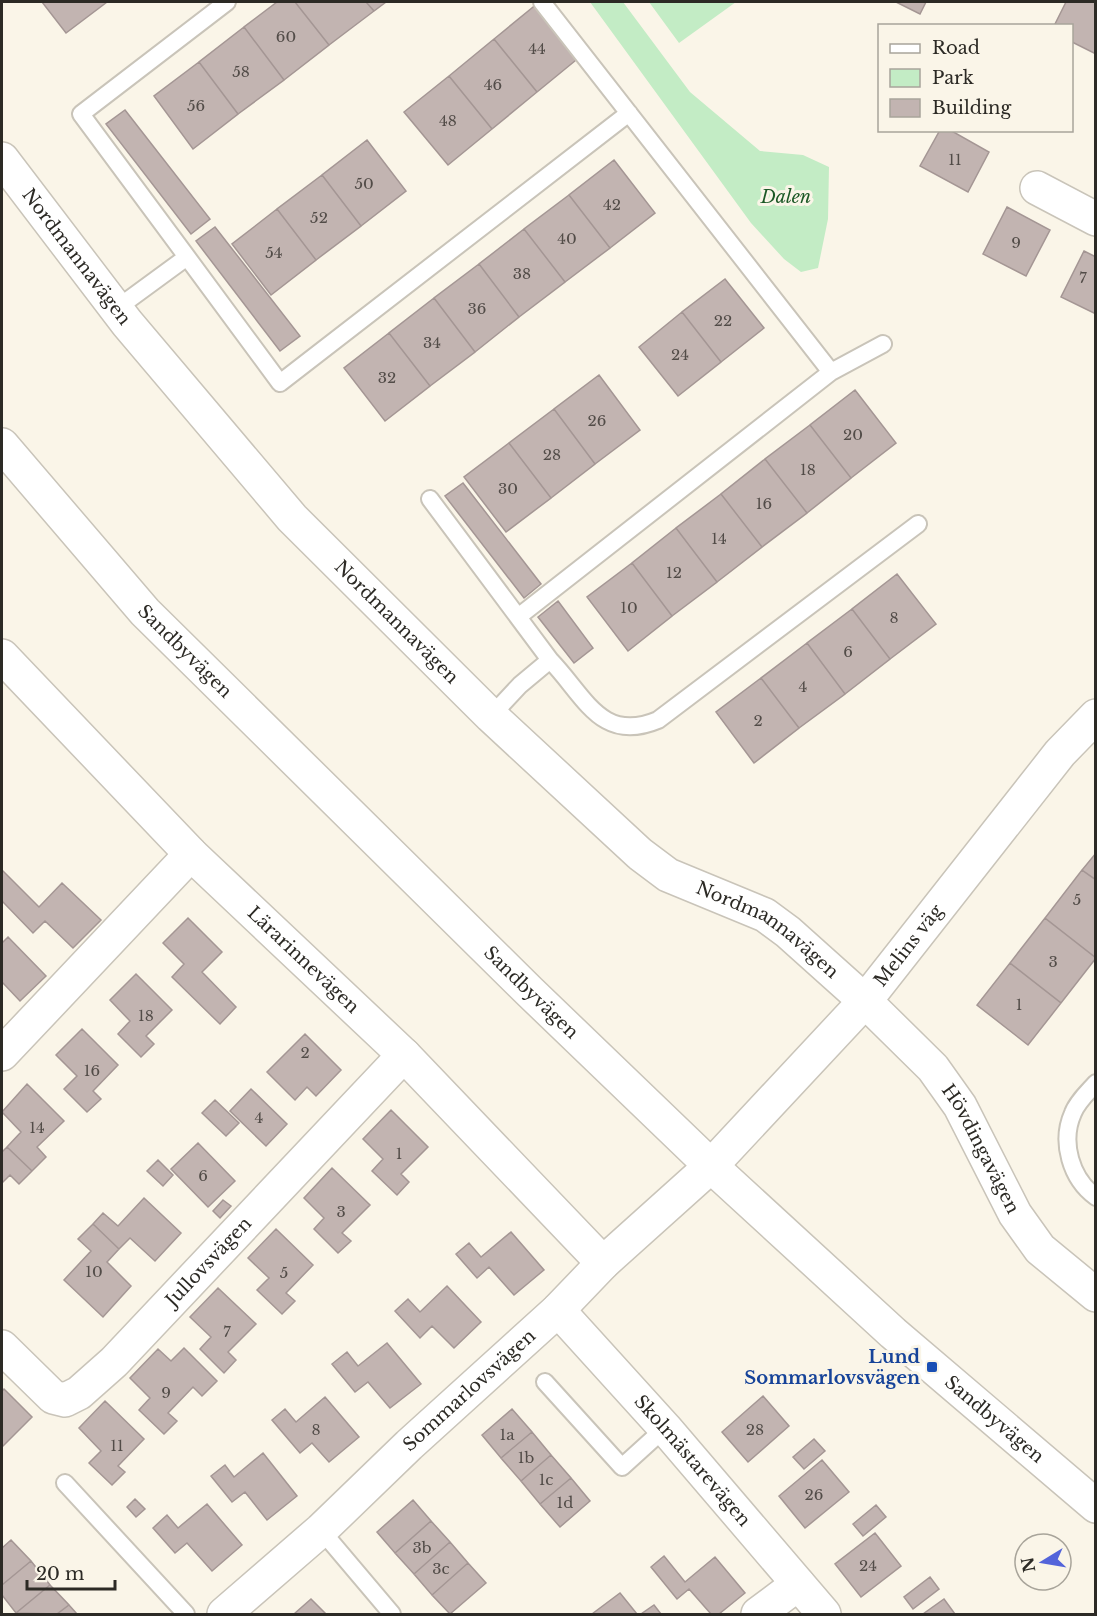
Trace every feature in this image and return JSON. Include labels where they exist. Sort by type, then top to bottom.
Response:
[{"type":"street","name":"Nordmannavägen","points":[[2,159],[116,309],[292,518],[491,716],[640,854],[668,875],[765,915],[788,932],[865,1001]]},
{"type":"street","points":[[1037,188],[1095,219]]},
{"type":"street","name":"Sandbyvägen","points":[[2,445],[145,612],[293,761],[711,1166],[932,1367],[1095,1506]]},
{"type":"street","name":"Lärarinnevägen","points":[[2,656],[191,854],[404,1055],[603,1263]]},
{"type":"street","name":"Melins väg","points":[[711,1166],[865,1001],[1053,761],[1095,716]]},
{"type":"street","points":[[2,1054],[191,854]]},
{"type":"street","name":"Hövdingavägen","points":[[865,1001],[933,1068],[960,1106],[1015,1214],[1040,1249],[1095,1295]]},
{"type":"street","name":"Jullovsvägen","points":[[2,1347],[53,1397],[64,1400],[79,1393],[114,1362],[404,1055]]},
{"type":"street","name":"Sommarlovsvägen","points":[[224,1614],[321,1530],[409,1445],[558,1310],[603,1263],[711,1166]]},
{"type":"street","name":"Skolmästarevägen","points":[[558,1310],[665,1428],[824,1614]]},
{"type":"street","points":[[758,1614],[798,1584]]},
{"type":"lane","points":[[227,2],[81,114],[280,383],[629,113]]},
{"type":"lane","points":[[542,2],[831,372]]},
{"type":"lane","points":[[116,309],[187,257]]},
{"type":"lane","points":[[518,617],[831,372],[883,344]]},
{"type":"lane","points":[[430,499],[550,660],[597,714],[607,722],[633,728],[658,720],[918,524]]},
{"type":"lane","points":[[491,716],[520,685],[550,660]]},
{"type":"lane","points":[[1095,1083],[1073,1111],[1068,1128],[1068,1149],[1073,1171],[1085,1190],[1095,1197]]},
{"type":"lane","points":[[545,1382],[622,1467],[665,1428]]},
{"type":"lane","points":[[65,1483],[186,1614]]},
{"type":"lane","points":[[321,1530],[392,1614]]},
{"type":"green space","name":"Dalen","points":[[590,2],[623,2],[690,92],[760,151],[803,155],[829,167],[828,219],[818,268],[801,272],[784,259],[751,223]]},
{"type":"green space","points":[[649,2],[736,2],[679,43]]},
{"type":"building","points":[[42,2],[107,2],[66,33]]},
{"type":"building","points":[[277,2],[295,2],[329,45],[284,80],[244,27]]},
{"type":"building","points":[[295,2],[366,2],[374,11],[329,45]]},
{"type":"building","points":[[366,2],[386,2],[374,11]]},
{"type":"building","points":[[896,2],[926,2],[920,14]]},
{"type":"building","points":[[1066,2],[1096,2],[1096,54],[1073,42],[1073,24],[1055,24]]},
{"type":"building","points":[[538,3],[581,56],[537,92],[494,39]]},
{"type":"building","points":[[244,27],[284,80],[238,114],[199,62]]},
{"type":"building","points":[[494,39],[537,92],[492,129],[449,76]]},
{"type":"building","points":[[199,62],[238,114],[193,149],[154,96]]},
{"type":"building","points":[[449,76],[492,129],[448,165],[404,112]]},
{"type":"building","points":[[125,110],[210,219],[191,234],[106,124]]},
{"type":"building","points":[[939,132],[954,132],[989,152],[968,192],[920,166]]},
{"type":"building","points":[[367,140],[406,191],[361,226],[322,175]]},
{"type":"building","points":[[614,160],[655,213],[610,248],[569,195]]},
{"type":"building","points":[[322,175],[361,226],[316,260],[277,209]]},
{"type":"building","points":[[569,195],[610,248],[565,282],[524,229]]},
{"type":"building","points":[[1007,207],[1050,230],[1026,276],[983,254]]},
{"type":"building","points":[[277,209],[316,260],[271,295],[232,244]]},
{"type":"building","points":[[215,227],[300,336],[280,351],[196,241]]},
{"type":"building","points":[[524,229],[565,282],[519,317],[479,264]]},
{"type":"building","points":[[1084,251],[1096,257],[1096,314],[1061,297]]},
{"type":"building","points":[[479,264],[519,317],[475,352],[434,298]]},
{"type":"building","points":[[725,279],[764,328],[721,362],[682,312]]},
{"type":"building","points":[[434,298],[475,352],[430,386],[389,333]]},
{"type":"building","points":[[682,312],[721,362],[678,396],[639,347]]},
{"type":"building","points":[[389,333],[430,386],[385,421],[344,368]]},
{"type":"building","points":[[599,375],[640,430],[595,464],[554,409]]},
{"type":"building","points":[[855,390],[896,443],[851,478],[810,425]]},
{"type":"building","points":[[554,409],[595,464],[551,498],[509,443]]},
{"type":"building","points":[[810,425],[851,478],[807,513],[765,459]]},
{"type":"building","points":[[509,443],[551,498],[506,532],[464,477]]},
{"type":"building","points":[[765,459],[807,513],[762,547],[721,494]]},
{"type":"building","points":[[463,483],[541,584],[524,598],[445,496]]},
{"type":"building","points":[[721,494],[762,547],[717,582],[676,528]]},
{"type":"building","points":[[676,528],[717,582],[672,616],[632,563]]},
{"type":"building","points":[[632,563],[672,616],[628,651],[587,597]]},
{"type":"building","points":[[897,574],[936,624],[890,659],[852,609]]},
{"type":"building","points":[[558,601],[593,648],[574,663],[538,617]]},
{"type":"building","points":[[852,609],[890,659],[845,694],[807,643]]},
{"type":"building","points":[[807,643],[845,694],[799,728],[761,678]]},
{"type":"building","points":[[761,678],[799,728],[754,763],[716,712]]},
{"type":"building","points":[[1096,853],[1096,880],[1082,870]]},
{"type":"building","points":[[2,870],[39,907],[62,883],[101,920],[73,948],[45,921],[33,933],[2,901]]},
{"type":"building","points":[[1082,870],[1096,880],[1096,958],[1045,918]]},
{"type":"building","points":[[188,918],[222,952],[202,972],[236,1007],[220,1024],[172,977],[184,964],[163,943]]},
{"type":"building","points":[[1045,918],[1096,958],[1061,1003],[1010,963]]},
{"type":"building","points":[[8,937],[46,976],[20,1001],[2,982],[2,943]]},
{"type":"building","points":[[1010,963],[1061,1003],[1028,1045],[977,1005]]},
{"type":"building","points":[[136,974],[172,1010],[146,1036],[154,1044],[141,1057],[118,1034],[130,1021],[110,1000]]},
{"type":"building","points":[[82,1029],[118,1065],[93,1091],[101,1099],[87,1112],[64,1089],[77,1076],[56,1055]]},
{"type":"building","points":[[305,1034],[341,1070],[316,1096],[307,1087],[295,1100],[267,1072]]},
{"type":"building","points":[[27,1084],[64,1121],[37,1147],[46,1157],[32,1171],[7,1147],[21,1132],[2,1112]]},
{"type":"building","points":[[251,1089],[287,1124],[266,1146],[230,1111]]},
{"type":"building","points":[[215,1100],[239,1123],[226,1136],[202,1113]]},
{"type":"building","points":[[391,1110],[428,1147],[401,1174],[409,1182],[397,1195],[372,1171],[383,1159],[363,1139]]},
{"type":"building","points":[[198,1143],[235,1181],[208,1207],[171,1169]]},
{"type":"building","points":[[7,1147],[32,1171],[19,1184],[10,1175],[2,1183],[2,1152]]},
{"type":"building","points":[[158,1160],[173,1175],[163,1186],[147,1171]]},
{"type":"building","points":[[332,1168],[370,1205],[342,1233],[351,1241],[338,1253],[314,1229],[324,1218],[304,1198]]},
{"type":"building","points":[[144,1198],[181,1233],[155,1261],[130,1238],[119,1249],[93,1224],[103,1213],[118,1226]]},
{"type":"building","points":[[223,1200],[231,1206],[220,1218],[213,1211]]},
{"type":"building","points":[[93,1224],[119,1249],[107,1262],[131,1286],[103,1317],[64,1280],[91,1251],[78,1239]]},
{"type":"building","points":[[276,1229],[313,1265],[286,1293],[295,1301],[282,1314],[257,1290],[269,1278],[248,1258]]},
{"type":"building","points":[[511,1232],[544,1270],[514,1295],[489,1267],[477,1278],[456,1254],[469,1243],[481,1257]]},
{"type":"building","points":[[447,1286],[481,1322],[454,1348],[432,1326],[420,1338],[395,1311],[408,1299],[420,1312]]},
{"type":"building","points":[[218,1288],[256,1324],[228,1352],[236,1360],[224,1373],[200,1349],[211,1337],[190,1317]]},
{"type":"building","points":[[387,1343],[421,1384],[390,1408],[368,1382],[355,1392],[332,1364],[347,1352],[358,1366]]},
{"type":"building","points":[[184,1348],[217,1381],[202,1396],[193,1387],[168,1413],[177,1421],[164,1434],[139,1410],[150,1398],[130,1378],[158,1349],[171,1361]]},
{"type":"building","points":[[4,1389],[32,1417],[2,1447],[2,1391]]},
{"type":"building","points":[[763,1396],[789,1426],[748,1462],[722,1432]]},
{"type":"building","points":[[325,1397],[359,1437],[329,1462],[312,1443],[300,1453],[272,1420],[285,1409],[296,1422]]},
{"type":"building","points":[[105,1401],[144,1439],[118,1466],[125,1472],[112,1485],[89,1463],[101,1451],[79,1428]]},
{"type":"building","points":[[512,1409],[532,1432],[501,1458],[482,1435]]},
{"type":"building","points":[[532,1432],[551,1455],[521,1481],[501,1458]]},
{"type":"building","points":[[814,1439],[825,1451],[804,1469],[793,1457]]},
{"type":"building","points":[[263,1453],[297,1496],[267,1520],[245,1492],[232,1502],[211,1476],[225,1465],[234,1477]]},
{"type":"building","points":[[551,1455],[571,1478],[540,1504],[521,1481]]},
{"type":"building","points":[[822,1460],[849,1492],[805,1528],[779,1496]]},
{"type":"building","points":[[571,1478],[590,1501],[560,1527],[540,1504]]},
{"type":"building","points":[[135,1499],[145,1509],[136,1517],[127,1507]]},
{"type":"building","points":[[413,1500],[431,1521],[395,1553],[377,1532]]},
{"type":"building","points":[[207,1504],[242,1545],[212,1571],[187,1543],[175,1553],[153,1528],[167,1515],[178,1528]]},
{"type":"building","points":[[876,1505],[886,1517],[863,1536],[853,1524]]},
{"type":"building","points":[[431,1521],[450,1542],[414,1574],[395,1553]]},
{"type":"building","points":[[875,1533],[901,1566],[861,1597],[835,1564]]},
{"type":"building","points":[[11,1540],[31,1561],[2,1585],[2,1548]]},
{"type":"building","points":[[450,1542],[468,1563],[432,1595],[414,1574]]},
{"type":"building","points":[[664,1556],[685,1582],[715,1557],[745,1593],[719,1614],[711,1614],[689,1589],[677,1599],[651,1567]]},
{"type":"building","points":[[31,1561],[50,1585],[16,1613],[2,1595],[2,1585]]},
{"type":"building","points":[[468,1563],[486,1583],[450,1614],[432,1595]]},
{"type":"building","points":[[930,1577],[939,1589],[913,1609],[904,1597]]},
{"type":"building","points":[[50,1585],[69,1605],[57,1614],[16,1613]]},
{"type":"building","points":[[620,1593],[637,1614],[592,1614]]},
{"type":"building","points":[[311,1599],[326,1614],[294,1614]]},
{"type":"building","points":[[944,1599],[955,1614],[923,1614]]},
{"type":"building","points":[[69,1605],[77,1614],[57,1614]]},
{"type":"building","points":[[654,1605],[661,1614],[641,1614]]},
{"type":"place","name":"Lund Sommarlovsvägen","points":[[932,1367]]}]
